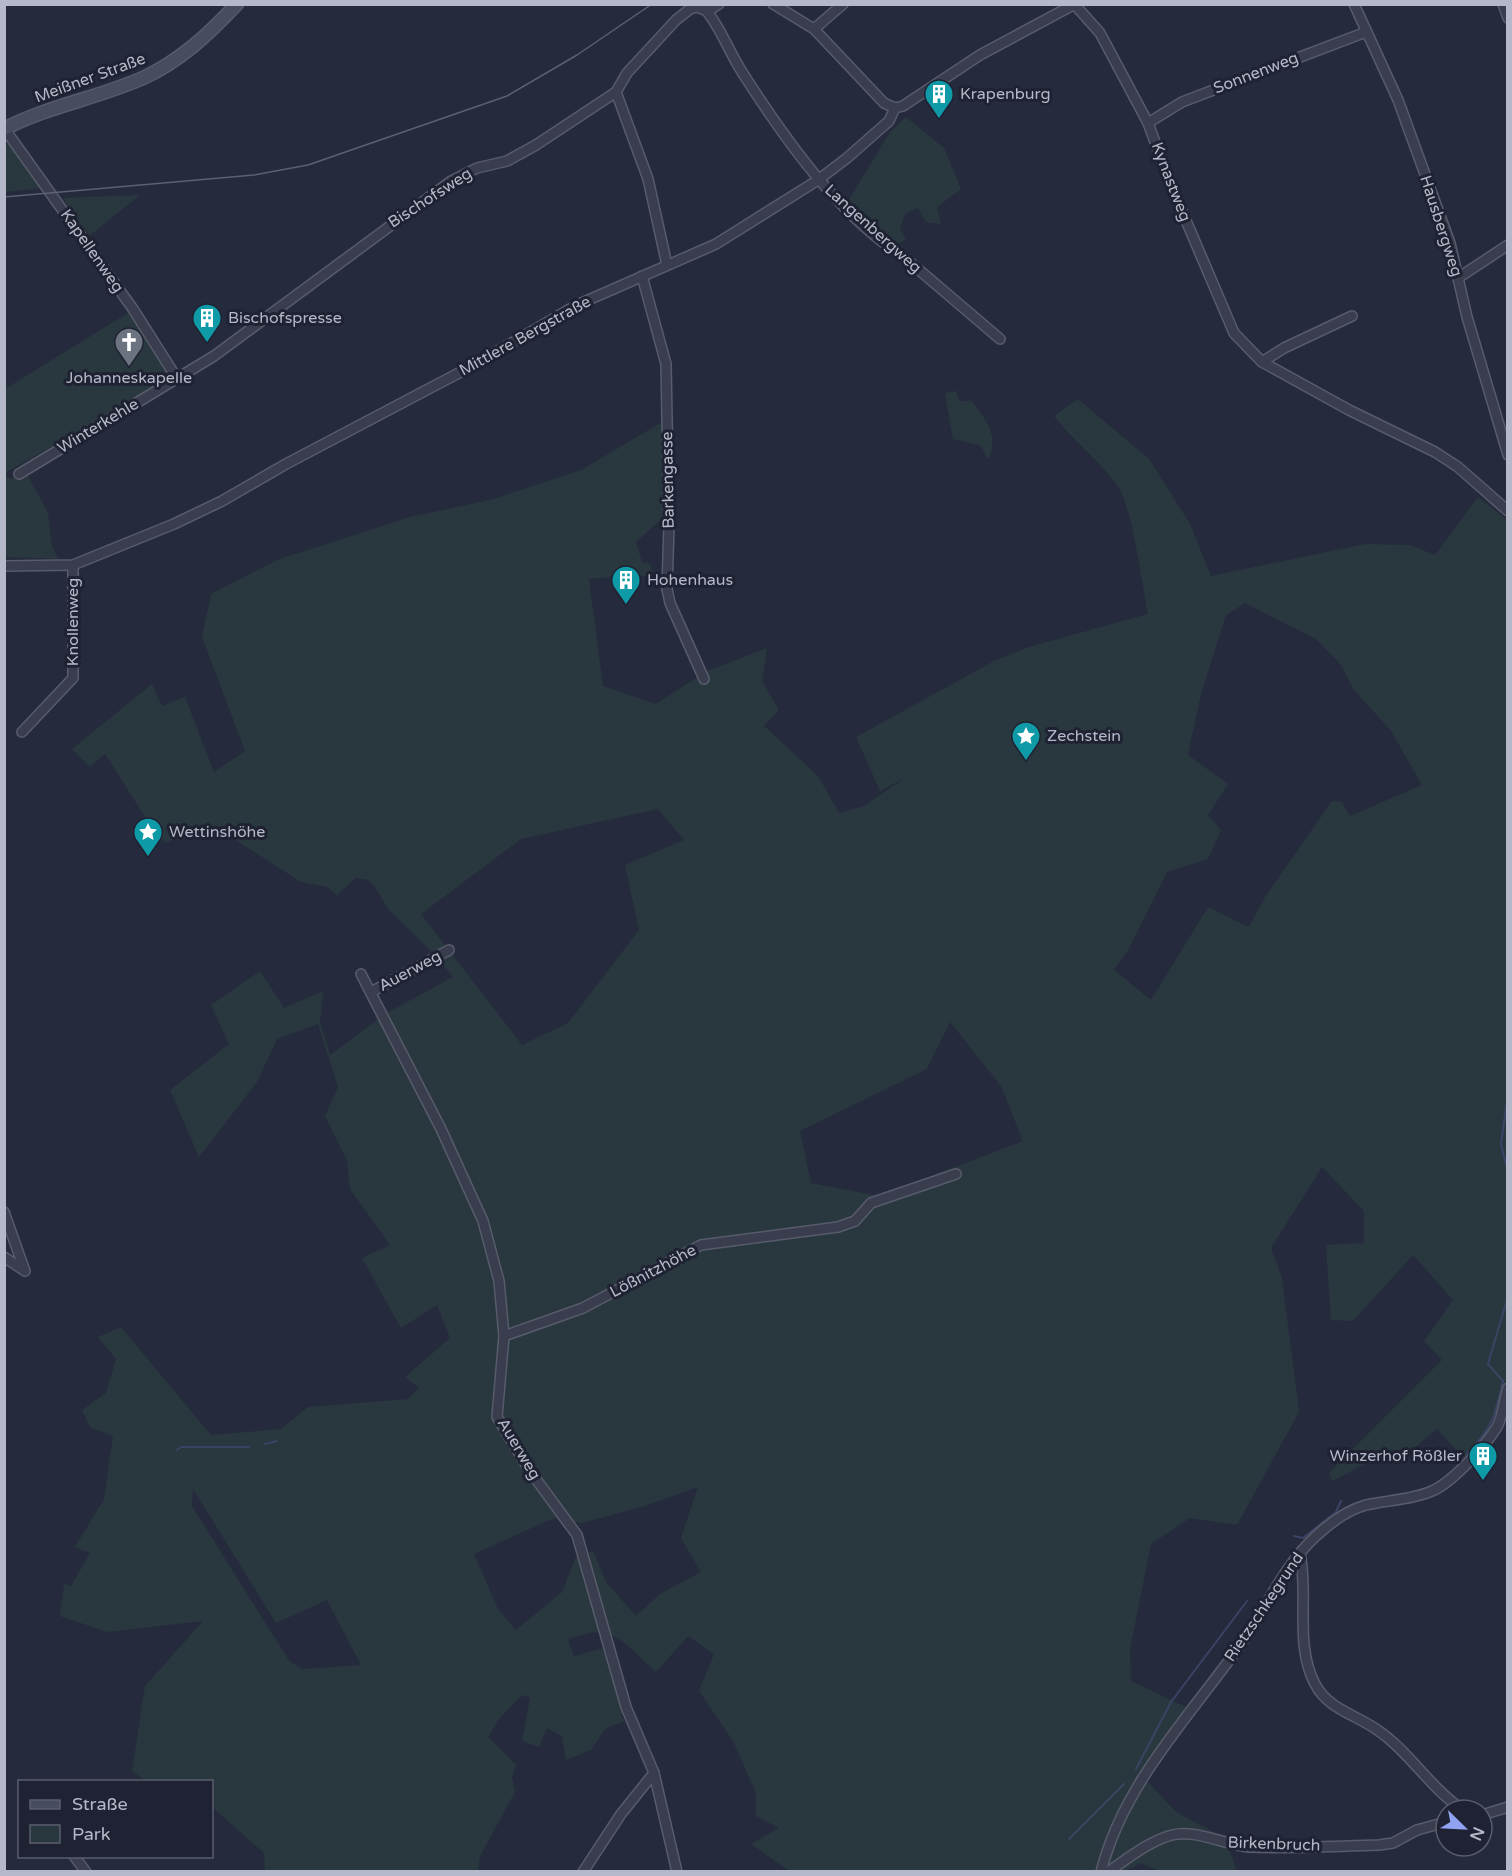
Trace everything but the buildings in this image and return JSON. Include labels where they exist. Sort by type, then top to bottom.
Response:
[{"type":"main road","name":"Meißner Straße","points":[[5,129],[144,77],[188,51],[237,4]]},
{"type":"street","name":"Bischofsweg","points":[[176,377],[238,339],[375,235],[451,181],[477,168],[507,161],[616,92],[627,73],[676,20],[690,9],[719,4]]},
{"type":"street","points":[[773,4],[814,29],[884,103],[894,108]]},
{"type":"street","points":[[814,29],[843,4]]},
{"type":"street","name":"Hausbergweg","points":[[1354,4],[1398,100],[1450,243],[1508,455]]},
{"type":"street","points":[[1503,4],[1508,18]]},
{"type":"street","name":"Mittlere Bergstraße","points":[[4,566],[73,565],[174,524],[222,501],[286,464],[472,366],[545,321],[716,244],[818,180],[889,121],[894,108],[903,105],[980,55],[1075,5]]},
{"type":"street","name":"Kynastweg","points":[[1075,5],[1082,16],[1100,33],[1148,123],[1170,183],[1234,333],[1262,362],[1349,410],[1435,452],[1458,467],[1508,511]]},
{"type":"street","name":"Langenbergweg","points":[[704,8],[758,97],[818,180],[890,248],[905,258],[1000,339]]},
{"type":"street","name":"Sonnenweg","points":[[1148,123],[1182,102],[1366,32]]},
{"type":"street","points":[[616,92],[648,180],[667,265]]},
{"type":"street","name":"Kapellenweg","points":[[5,129],[133,309],[176,377]]},
{"type":"street","points":[[1458,278],[1508,245]]},
{"type":"street","name":"Barkengasse","points":[[642,276],[666,364],[669,525],[667,589],[670,603],[704,679]]},
{"type":"street","points":[[1262,362],[1284,348],[1352,316]]},
{"type":"street","name":"Winterkehle","points":[[19,474],[176,377]]},
{"type":"street","name":"Knollenweg","points":[[22,732],[73,678],[73,565]]},
{"type":"street","name":"Auerweg","points":[[371,992],[449,950]]},
{"type":"street","name":"Auerweg","points":[[361,974],[441,1129],[483,1221],[500,1281],[504,1336],[497,1417],[530,1471],[577,1535],[626,1707],[654,1773],[677,1872]]},
{"type":"street","name":"Lößnitzhöhe","points":[[504,1336],[583,1308],[701,1245],[838,1227],[855,1221],[871,1203],[956,1174]]},
{"type":"street","points":[[4,1212],[17,1244],[26,1271],[4,1257],[17,1244]]},
{"type":"street","name":"Rietzschkegrund","points":[[1101,1872],[1117,1825],[1174,1728],[1240,1646],[1300,1553],[1315,1536],[1344,1514],[1365,1505],[1432,1491],[1457,1474],[1497,1426],[1508,1388]]},
{"type":"street","points":[[1300,1553],[1303,1566],[1301,1611],[1307,1656],[1314,1683],[1329,1704],[1376,1729],[1403,1751],[1451,1798]]},
{"type":"street","points":[[583,1872],[621,1814],[654,1773]]},
{"type":"street","name":"Birkenbruch","points":[[1108,1872],[1137,1852],[1172,1835],[1198,1835],[1224,1844],[1251,1847],[1379,1845],[1393,1843],[1417,1830],[1434,1825]]},
{"type":"street","points":[[75,1858],[85,1871]]},
{"type":"green space","points":[[906,117],[944,148],[961,189],[937,207],[941,224],[926,222],[918,208],[905,214],[900,229],[906,239],[894,246],[847,203],[890,132]]},
{"type":"green space","points":[[5,145],[13,145],[45,188],[5,192]]},
{"type":"green space","points":[[140,195],[89,236],[63,198]]},
{"type":"green space","points":[[128,313],[166,365],[170,379],[5,473],[5,389]]},
{"type":"green space","points":[[956,391],[959,401],[971,401],[990,428],[993,443],[988,460],[980,445],[953,439],[945,393]]},
{"type":"green space","points":[[1078,399],[1149,459],[1190,524],[1211,576],[1365,544],[1410,545],[1435,555],[1478,497],[1507,520],[1507,1377],[1492,1422],[1465,1460],[1437,1429],[1395,1464],[1375,1459],[1332,1481],[1329,1473],[1442,1360],[1424,1341],[1453,1300],[1413,1255],[1353,1321],[1331,1320],[1326,1245],[1364,1243],[1364,1211],[1322,1167],[1271,1248],[1282,1278],[1299,1412],[1237,1525],[1190,1518],[1151,1544],[1130,1649],[1131,1681],[1190,1709],[1145,1779],[1176,1812],[1225,1838],[1237,1871],[1159,1871],[1141,1863],[1123,1872],[789,1871],[751,1844],[779,1828],[756,1816],[756,1793],[733,1741],[699,1691],[714,1654],[688,1636],[656,1672],[617,1638],[596,1633],[583,1634],[568,1640],[574,1656],[604,1648],[624,1721],[605,1729],[591,1750],[566,1760],[562,1736],[547,1728],[539,1747],[522,1741],[530,1698],[522,1695],[499,1719],[488,1737],[516,1765],[512,1777],[515,1792],[480,1856],[478,1871],[265,1871],[264,1853],[213,1808],[213,1780],[145,1780],[132,1771],[145,1686],[203,1621],[107,1632],[60,1616],[64,1584],[71,1586],[90,1553],[75,1547],[104,1499],[113,1436],[90,1427],[82,1410],[106,1393],[116,1359],[98,1337],[121,1327],[211,1435],[281,1429],[308,1407],[408,1399],[419,1388],[405,1377],[450,1338],[437,1305],[401,1328],[362,1258],[390,1245],[350,1189],[347,1161],[325,1116],[338,1087],[318,1024],[277,1039],[257,1082],[199,1157],[170,1090],[229,1044],[211,1005],[260,971],[284,1008],[323,991],[320,1022],[330,1055],[385,1014],[453,977],[436,956],[388,909],[368,880],[356,878],[337,895],[327,887],[301,882],[231,837],[198,828],[182,840],[179,836],[167,843],[160,840],[105,754],[90,767],[72,749],[152,684],[162,706],[185,697],[214,772],[245,751],[202,637],[211,594],[277,560],[410,517],[490,500],[581,470],[662,422],[664,517],[636,542],[642,562],[651,564],[652,577],[634,575],[589,579],[603,686],[656,704],[705,672],[767,648],[762,681],[779,710],[764,726],[818,776],[839,813],[864,806],[905,778],[880,791],[856,737],[994,661],[1029,647],[1148,614],[1133,531],[1124,499],[1119,488],[1104,469],[1054,416]],"holes":[[[1245,603],[1316,639],[1341,665],[1354,690],[1391,731],[1422,785],[1350,816],[1342,802],[1332,801],[1265,897],[1249,927],[1208,907],[1151,1000],[1114,970],[1127,952],[1167,872],[1208,859],[1221,830],[1208,815],[1228,784],[1188,755],[1201,694],[1226,615]],[[658,809],[684,840],[625,865],[639,930],[568,1023],[522,1045],[421,914],[521,839]],[[950,1022],[1001,1086],[1023,1141],[879,1196],[811,1183],[800,1131],[927,1069]],[[698,1487],[681,1538],[701,1572],[660,1594],[636,1616],[606,1582],[593,1551],[576,1557],[562,1592],[516,1630],[498,1609],[474,1554],[554,1518],[582,1523],[645,1506]],[[193,1489],[276,1623],[327,1600],[361,1665],[303,1669],[290,1662],[192,1506]]]},
{"type":"green space","points":[[26,472],[48,513],[52,547],[59,559],[5,557],[4,476],[11,479]]},
{"type":"waterway","points":[[1508,1094],[1501,1144],[1508,1173]]},
{"type":"waterway","points":[[1467,1454],[1488,1428],[1498,1403],[1503,1381],[1488,1364],[1508,1296]]},
{"type":"waterway","points":[[265,1444],[277,1441]]},
{"type":"waterway","points":[[177,1450],[181,1447],[249,1447]]},
{"type":"waterway","points":[[1294,1536],[1303,1538],[1336,1512],[1341,1501]]},
{"type":"waterway","points":[[1136,1769],[1171,1702],[1247,1601]]},
{"type":"waterway","points":[[1069,1839],[1124,1784]]},
{"type":"tram line","points":[[4,197],[254,175],[308,165],[507,96],[577,55],[652,4]]},
{"type":"place","name":"Krapenburg","points":[[939,120]]},
{"type":"place","name":"Bischofspresse","points":[[207,344]]},
{"type":"place","name":"Johanneskapelle","points":[[129,368]]},
{"type":"place","name":"Hohenhaus","points":[[626,606]]},
{"type":"place","name":"Zechstein","points":[[1026,762]]},
{"type":"place","name":"Wettinshöhe","points":[[148,858]]},
{"type":"place","name":"Winzerhof Rößler","points":[[1483,1482]]}]
